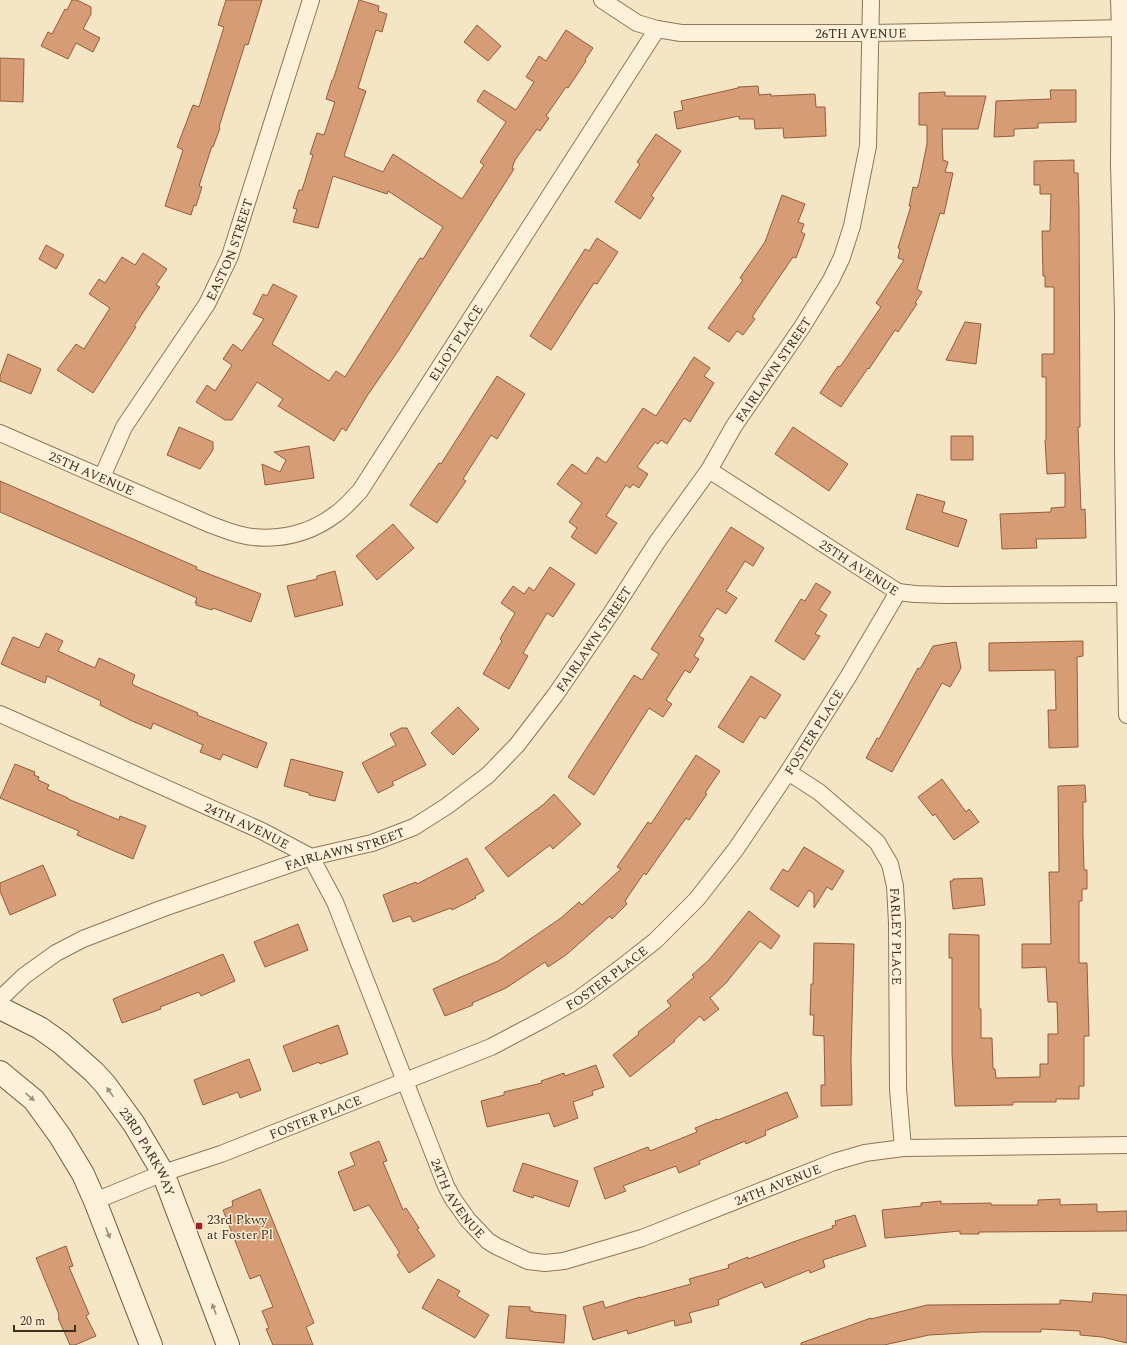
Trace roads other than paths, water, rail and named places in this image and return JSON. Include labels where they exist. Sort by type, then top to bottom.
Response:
[{"type":"street","name":"EASTON STREET","points":[[102,477],[124,427],[207,304],[230,256],[311,0]]},
{"type":"street","name":"26TH AVENUE","points":[[602,0],[637,23],[657,29],[681,33],[871,33],[1123,28]]},
{"type":"street","name":"FAIRLAWN STREET","points":[[0,999],[29,972],[56,953],[84,939],[161,908],[311,857],[372,843],[414,828],[447,806],[488,775],[517,745],[556,694],[614,609],[657,542],[709,470],[734,426],[832,280],[842,257],[852,226],[868,146],[871,0]]},
{"type":"street","points":[[1119,0],[1123,28],[1119,164],[1123,312],[1123,452],[1127,714]]},
{"type":"street","name":"ELIOT PLACE","points":[[184,513],[209,524],[252,537],[284,537],[311,530],[337,514],[360,491],[657,29]]},
{"type":"street","name":"25TH AVENUE","points":[[0,433],[184,513]]},
{"type":"street","name":"25TH AVENUE","points":[[709,470],[898,592],[945,595],[1126,594]]},
{"type":"street","name":"FOSTER PLACE","points":[[95,1201],[162,1173],[221,1154],[491,1047],[579,999],[618,970],[655,941],[698,899],[736,849],[788,772],[848,677],[898,592]]},
{"type":"street","name":"24TH AVENUE","points":[[0,714],[262,831],[311,857],[334,902],[446,1186],[460,1210],[488,1241],[528,1261],[545,1263],[564,1261],[642,1238],[834,1162],[865,1153],[903,1148],[1127,1145]]},
{"type":"street","name":"FARLEY PLACE","points":[[788,772],[819,792],[877,842],[890,864],[895,886],[897,923],[898,1089],[903,1148]]},
{"type":"street","name":"23RD PARKWAY","points":[[0,1008],[40,1028],[61,1043],[94,1072],[105,1084],[134,1124],[162,1173],[228,1345]]},
{"type":"street","points":[[0,1072],[34,1100],[60,1136],[83,1174],[151,1345]]},
{"type":"place","name":"23rd Pkwy at Foster Pl","points":[[199,1226]]}]
